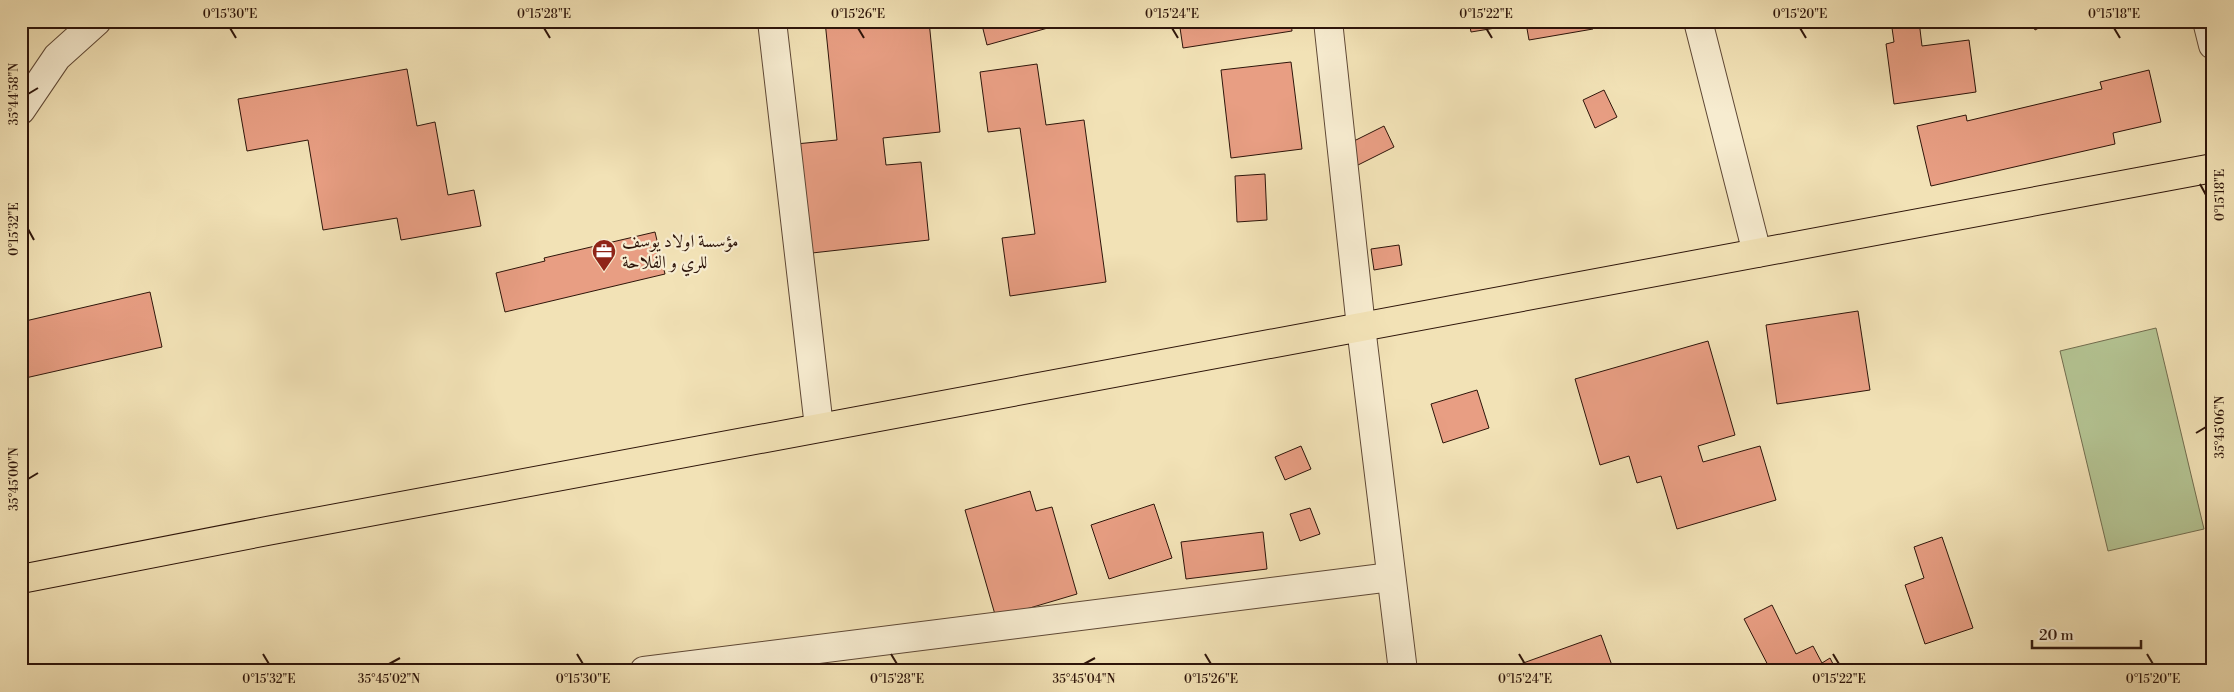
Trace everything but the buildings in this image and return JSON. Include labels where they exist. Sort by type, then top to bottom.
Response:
[{"type":"main road","points":[[21,579],[819,427],[2213,168]]},
{"type":"street","points":[[21,110],[57,58],[97,21]]},
{"type":"street","points":[[772,21],[819,427]]},
{"type":"street","points":[[1328,21],[1361,327],[1403,671]]},
{"type":"street","points":[[1698,21],[1757,253]]},
{"type":"street","points":[[2207,21],[2213,45]]},
{"type":"street","points":[[644,671],[1391,577]]},
{"type":"green space","points":[[2156,328],[2204,529],[2108,551],[2060,351]]},
{"type":"place","name":"مؤسسة اولاد يوسف للري و الفلاحة","points":[[604,272]]}]
